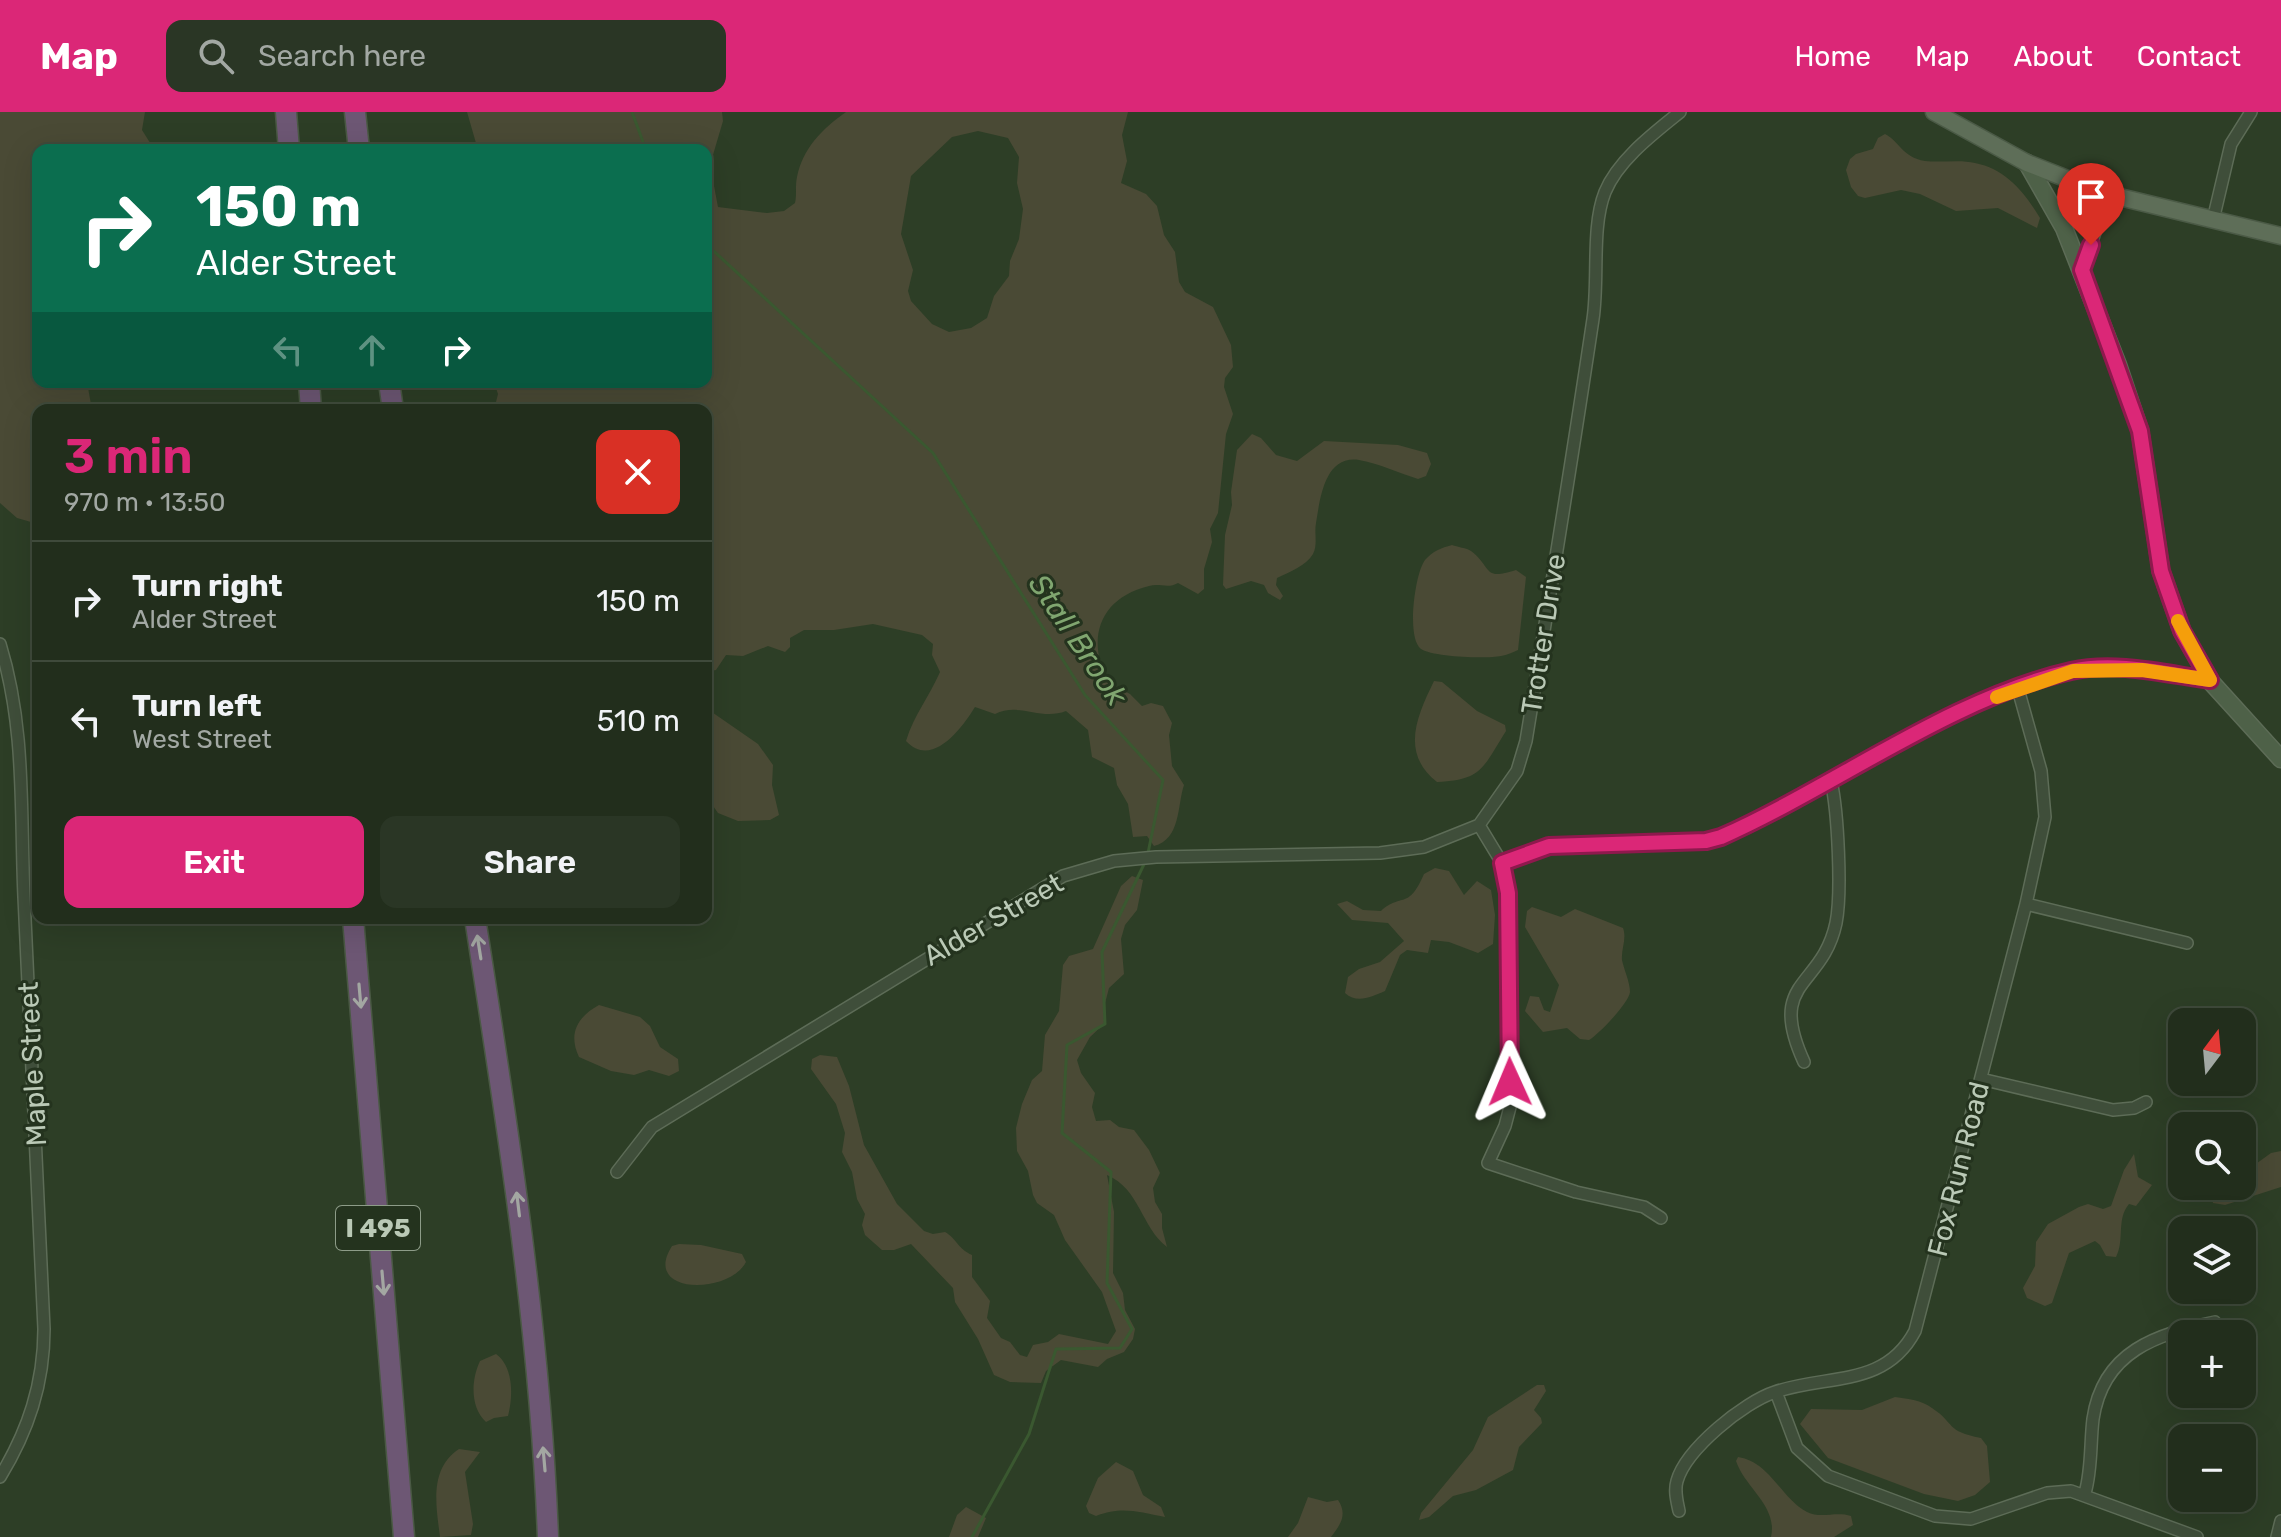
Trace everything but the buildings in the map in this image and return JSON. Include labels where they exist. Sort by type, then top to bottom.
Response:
[{"type":"highway","points":[[286,112],[289,144]]},
{"type":"highway","points":[[355,112],[358,144]]},
{"type":"highway","name":"I 495","points":[[353,924],[404,1537]]},
{"type":"highway","points":[[476,924],[520,1221],[542,1437],[548,1537]]},
{"type":"main road","points":[[1934,112],[2027,163],[2108,195],[2281,236]]},
{"type":"street","name":"Trotter Drive","points":[[1479,825],[1517,771],[1526,741],[1594,314],[1599,224],[1604,194],[1613,177],[1633,155],[1680,112]]},
{"type":"street","points":[[2213,220],[2231,144],[2251,112]]},
{"type":"street","points":[[2027,163],[2034,181],[2056,210],[2082,270],[2140,431],[2161,571],[2182,631],[2210,680],[2281,759]]},
{"type":"street","points":[[2082,270],[2108,195]]},
{"type":"street","name":"Maple Street","points":[[0,644],[15,697],[20,751],[23,895],[44,1338],[41,1375],[34,1406],[21,1440],[0,1477]]},
{"type":"street","points":[[1502,863],[1549,846],[1706,841],[1750,824],[1969,708],[2073,671],[2105,668],[2210,680]]},
{"type":"street","name":"Fox Run Road","points":[[1679,1511],[1676,1483],[1691,1457],[1738,1414],[1776,1392],[1873,1371],[1899,1356],[1908,1345],[1925,1302],[2043,829],[2046,801],[2018,689]]},
{"type":"street","points":[[1804,1062],[1790,1025],[1790,1012],[1801,986],[1828,948],[1836,923],[1836,807],[1831,781]]},
{"type":"street","name":"Alder Street","points":[[617,1172],[652,1127],[1063,876],[1114,861],[1140,858],[1380,853],[1424,847],[1479,825]]},
{"type":"street","points":[[1479,825],[1502,863],[1508,893],[1510,1107],[1488,1163],[1576,1192],[1644,1207],[1661,1218]]},
{"type":"street","points":[[2026,904],[2187,943]]},
{"type":"street","points":[[1981,1079],[2113,1110],[2134,1108],[2146,1102]]},
{"type":"street","points":[[2085,1493],[2097,1403],[2109,1375],[2129,1354],[2152,1339],[2168,1335]]},
{"type":"street","points":[[1776,1392],[1797,1448],[1828,1476],[1935,1516],[1971,1519],[2047,1493],[2071,1491],[2085,1493],[2197,1537]]},
{"type":"street","points":[[2277,1537],[2281,1521]]},
{"type":"green space","points":[[0,112],[145,112],[142,130],[151,144],[32,144],[32,388],[88,388],[91,404],[32,404],[32,522],[17,518],[0,503]]},
{"type":"green space","points":[[467,112],[722,112],[723,121],[712,158],[712,144],[476,144]]},
{"type":"green space","points":[[846,112],[1128,112],[1122,135],[1127,161],[1121,183],[1146,194],[1157,206],[1164,235],[1175,252],[1179,282],[1185,292],[1213,307],[1231,345],[1233,367],[1225,378],[1224,387],[1233,414],[1226,434],[1218,513],[1210,529],[1212,542],[1204,569],[1204,589],[1198,594],[1178,583],[1149,586],[1132,592],[1108,610],[1098,636],[1101,666],[1108,682],[1130,694],[1142,706],[1151,703],[1163,706],[1172,723],[1169,735],[1172,766],[1184,785],[1174,829],[1163,842],[1154,846],[1147,836],[1133,837],[1128,804],[1117,785],[1114,768],[1092,757],[1088,730],[1066,711],[1048,714],[1013,710],[995,714],[975,707],[954,734],[936,748],[916,748],[906,741],[940,672],[932,655],[933,644],[922,635],[873,624],[834,630],[804,630],[790,638],[790,647],[785,652],[768,646],[743,656],[726,655],[716,670],[712,671],[712,404],[496,404],[496,388],[712,388],[712,176],[718,207],[767,213],[784,211],[795,203],[797,177],[809,148],[829,125]],"holes":[[[978,131],[1008,138],[1019,157],[1017,183],[1023,209],[1009,276],[994,296],[987,318],[971,328],[949,332],[932,324],[911,301],[908,291],[913,270],[901,234],[911,176],[952,137]]]},
{"type":"green space","points":[[1885,134],[1917,159],[1969,162],[1986,166],[2005,176],[2014,183],[2040,218],[2037,228],[1998,208],[1956,211],[1920,194],[1901,190],[1865,198],[1858,196],[1851,187],[1846,170],[1850,159],[1873,149],[1878,138]]},
{"type":"green space","points":[[1252,434],[1261,438],[1276,455],[1297,461],[1324,441],[1398,445],[1427,453],[1431,464],[1426,476],[1418,479],[1359,460],[1338,464],[1322,492],[1313,554],[1302,565],[1277,578],[1276,585],[1283,596],[1280,600],[1268,593],[1264,585],[1251,581],[1226,589],[1223,585],[1225,535],[1232,505],[1237,450]]},
{"type":"green space","points":[[1452,545],[1471,551],[1493,573],[1516,570],[1526,577],[1518,650],[1494,657],[1460,657],[1427,652],[1416,643],[1413,619],[1421,567],[1431,554]]},
{"type":"green space","points":[[1434,681],[1442,682],[1477,711],[1505,725],[1506,731],[1480,769],[1452,781],[1437,782],[1426,771],[1415,747],[1422,707]]},
{"type":"green space","points":[[712,712],[758,744],[773,765],[772,785],[779,815],[770,820],[738,821],[718,813],[712,804]]},
{"type":"green space","points":[[1435,868],[1449,871],[1464,895],[1477,881],[1491,890],[1495,915],[1493,944],[1478,953],[1449,942],[1431,940],[1428,953],[1407,950],[1400,955],[1385,991],[1364,998],[1354,998],[1345,993],[1348,977],[1359,969],[1380,962],[1404,941],[1388,923],[1352,920],[1337,904],[1347,901],[1363,910],[1381,911],[1409,897],[1424,874]]},
{"type":"green space","points":[[1132,876],[1143,880],[1137,910],[1125,925],[1121,939],[1124,974],[1109,988],[1104,1007],[1105,1023],[1090,1037],[1077,1060],[1081,1073],[1095,1093],[1092,1107],[1096,1121],[1110,1120],[1119,1127],[1134,1130],[1149,1150],[1160,1173],[1153,1188],[1155,1202],[1162,1214],[1167,1247],[1151,1229],[1127,1189],[1107,1175],[1114,1212],[1113,1273],[1135,1329],[1133,1339],[1124,1352],[1107,1359],[1098,1367],[1061,1360],[1046,1371],[1041,1383],[1010,1382],[994,1375],[978,1339],[955,1302],[953,1288],[911,1244],[894,1250],[882,1250],[865,1235],[862,1225],[865,1214],[857,1199],[852,1172],[842,1152],[845,1133],[836,1104],[811,1069],[812,1059],[820,1055],[837,1057],[849,1086],[864,1145],[897,1204],[924,1231],[933,1234],[945,1232],[972,1255],[972,1277],[990,1301],[987,1318],[1001,1338],[1010,1342],[1020,1355],[1027,1357],[1033,1345],[1048,1342],[1059,1334],[1108,1344],[1116,1331],[1102,1292],[1065,1240],[1054,1215],[1037,1203],[1028,1171],[1017,1151],[1016,1128],[1032,1080],[1042,1071],[1045,1035],[1059,1011],[1063,965],[1069,956],[1093,949],[1121,886]]},
{"type":"green space","points":[[1532,907],[1561,917],[1575,909],[1623,928],[1622,960],[1630,992],[1619,1011],[1589,1040],[1580,1039],[1567,1028],[1543,1032],[1525,1011],[1530,996],[1539,997],[1544,1010],[1550,1012],[1559,985],[1525,927],[1527,911]]},
{"type":"green space","points":[[599,1005],[640,1017],[650,1026],[660,1047],[678,1059],[679,1071],[669,1076],[649,1070],[634,1075],[611,1071],[579,1057],[574,1041],[577,1027],[585,1015]]},
{"type":"green space","points":[[2281,1151],[2281,1187],[2256,1195],[2256,1164],[2271,1153]]},
{"type":"green space","points":[[2134,1154],[2138,1177],[2152,1185],[2136,1206],[2129,1204],[2125,1210],[2116,1257],[2106,1256],[2095,1241],[2069,1253],[2052,1303],[2045,1306],[2027,1298],[2023,1288],[2035,1266],[2036,1242],[2048,1224],[2088,1204],[2103,1209],[2111,1206],[2124,1170]]},
{"type":"green space","points":[[2212,1200],[2241,1200],[2225,1205],[2213,1203]]},
{"type":"green space","points":[[701,1245],[742,1254],[746,1262],[737,1273],[723,1280],[691,1285],[677,1281],[668,1274],[666,1262],[672,1246]]},
{"type":"green space","points":[[496,1354],[509,1374],[510,1408],[508,1416],[486,1422],[475,1401],[475,1376],[480,1361]]},
{"type":"green space","points":[[1537,1385],[1544,1385],[1546,1391],[1534,1410],[1542,1423],[1519,1447],[1513,1470],[1476,1490],[1453,1496],[1429,1517],[1419,1520],[1421,1513],[1473,1450],[1488,1417]]},
{"type":"green space","points":[[1895,1397],[1924,1403],[1956,1430],[1981,1438],[1987,1446],[1990,1482],[1975,1495],[1958,1501],[1924,1494],[1828,1458],[1800,1424],[1811,1409],[1862,1410]]},
{"type":"green space","points":[[459,1449],[480,1452],[465,1472],[473,1524],[471,1535],[440,1537],[436,1500],[439,1477],[449,1457]]},
{"type":"green space","points":[[1738,1457],[1759,1466],[1807,1512],[1851,1516],[1853,1525],[1834,1537],[1771,1537],[1770,1516],[1740,1471],[1736,1461]]},
{"type":"green space","points":[[1116,1462],[1133,1471],[1143,1495],[1161,1507],[1165,1517],[1130,1511],[1096,1516],[1089,1513],[1086,1506],[1098,1478]]},
{"type":"green space","points":[[1308,1497],[1327,1502],[1338,1500],[1341,1505],[1343,1515],[1331,1537],[1288,1537],[1298,1523]]},
{"type":"green space","points":[[966,1507],[986,1518],[978,1537],[949,1537],[957,1515]]},
{"type":"waterway","name":"Stall Brook","points":[[632,112],[644,144]]},
{"type":"waterway","name":"Stall Brook","points":[[712,250],[933,453],[1085,695],[1163,780],[1148,853]]},
{"type":"waterway","name":"Stall Brook","points":[[972,1537],[1029,1434],[1056,1349],[1120,1348],[1132,1329],[1107,1283],[1111,1172],[1062,1133],[1067,1045],[1105,1024],[1102,952],[1146,860]]},
{"type":"slow traffic","points":[[1997,697],[2073,671],[2105,668],[2210,680],[2178,621]]},
{"type":"route","points":[[1510,1082],[1508,893],[1502,863],[1549,846],[1706,841],[1721,837],[1969,708],[2073,671],[2105,668],[2142,670],[2210,680],[2182,631],[2161,571],[2140,431],[2082,270],[2091,245]]}]
